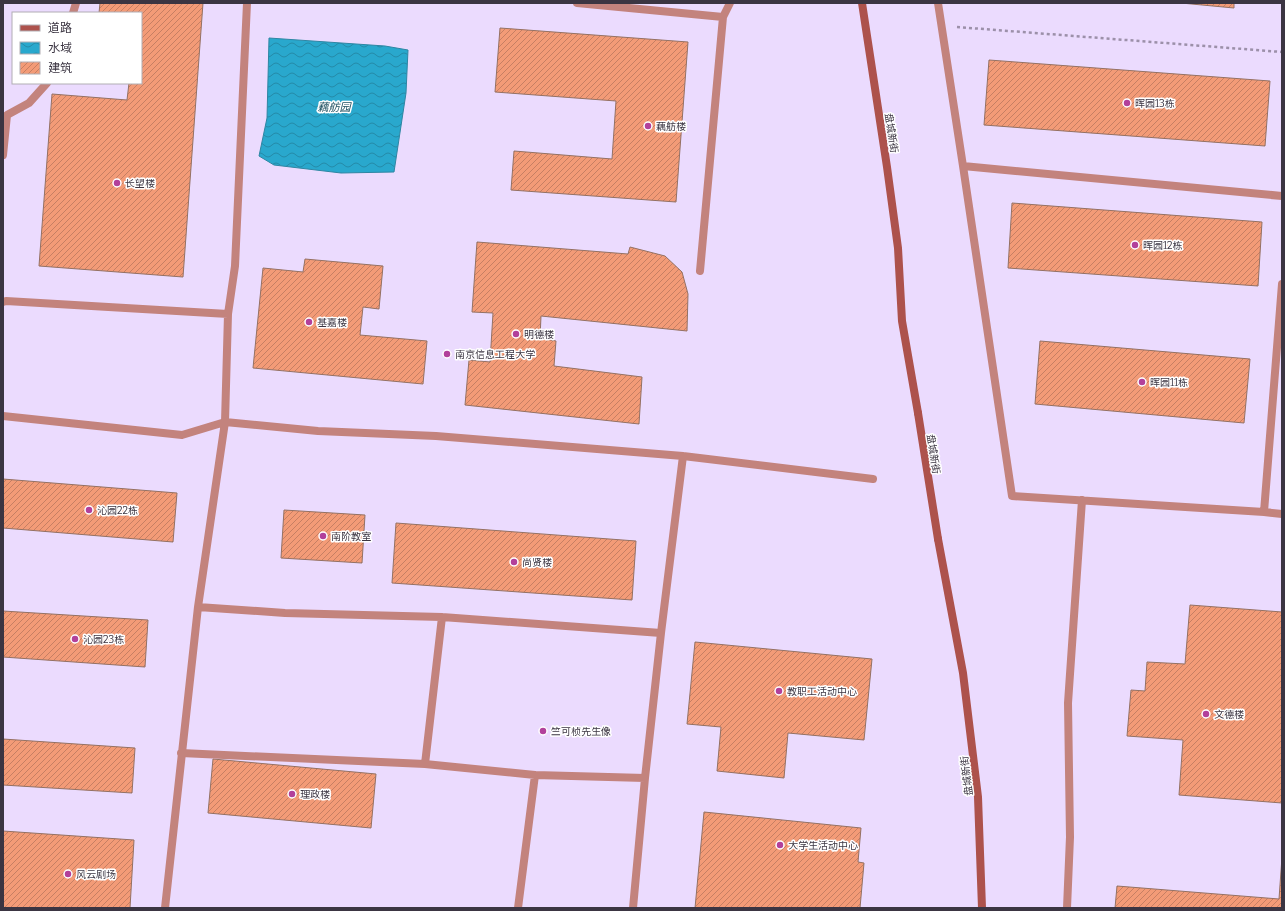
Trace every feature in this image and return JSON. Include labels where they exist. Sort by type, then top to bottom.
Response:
[{"type":"main road","name":"盘城新街","points":[[862,3],[898,248],[902,321],[938,539],[964,674],[978,797],[982,908]]},
{"type":"lane","points":[[164,908],[198,607],[225,422],[228,314],[234,266],[247,3]]},
{"type":"lane","points":[[577,3],[723,17]]},
{"type":"lane","points":[[700,271],[723,17],[730,3]]},
{"type":"lane","points":[[938,3],[1012,496],[1282,514]]},
{"type":"lane","points":[[3,155],[7,115],[29,103],[47,84]]},
{"type":"lane","points":[[963,166],[1282,196]]},
{"type":"lane","points":[[1264,512],[1282,284]]},
{"type":"lane","points":[[3,302],[228,314]]},
{"type":"lane","points":[[3,416],[182,435],[225,422],[318,431],[436,436],[683,456],[873,479]]},
{"type":"lane","points":[[633,908],[645,778],[661,633],[683,456]]},
{"type":"lane","points":[[1067,908],[1070,837],[1068,703],[1082,500]]},
{"type":"lane","points":[[198,607],[285,612],[442,617],[661,633]]},
{"type":"lane","points":[[425,764],[442,617]]},
{"type":"lane","points":[[181,753],[425,764],[535,775],[645,778]]},
{"type":"lane","points":[[518,908],[535,775]]},
{"type":"path","points":[[941,26],[1282,52]]},
{"type":"water","name":"藕舫园","points":[[269,38],[385,46],[408,50],[406,93],[394,172],[341,173],[274,165],[259,156],[267,118]]},
{"type":"building","name":"长望楼","points":[[100,3],[203,3],[183,277],[39,266],[52,94],[127,100],[129,84],[142,84],[142,12],[99,12]]},
{"type":"building","points":[[1181,3],[1234,3],[1234,8]]},
{"type":"building","name":"藕舫楼","points":[[500,28],[688,42],[676,202],[511,190],[514,151],[612,159],[616,101],[495,92]]},
{"type":"building","name":"晖园13栋","points":[[989,60],[1270,81],[1265,146],[984,125]]},
{"type":"building","name":"晖园12栋","points":[[1012,203],[1262,222],[1258,286],[1008,268]]},
{"type":"building","name":"明德楼","points":[[477,242],[628,254],[630,247],[665,256],[682,272],[688,294],[687,331],[541,316],[540,338],[556,341],[554,366],[642,377],[639,424],[465,405],[469,360],[490,362],[493,313],[472,312]]},
{"type":"building","name":"基嘉楼","points":[[305,259],[383,266],[379,309],[363,307],[360,335],[427,341],[423,384],[253,368],[263,268],[303,272]]},
{"type":"building","name":"晖园11栋","points":[[1040,341],[1250,359],[1244,423],[1035,404]]},
{"type":"building","name":"沁园22栋","points":[[3,479],[177,493],[173,542],[3,528]]},
{"type":"building","name":"南阶教室","points":[[284,510],[365,515],[362,563],[281,558]]},
{"type":"building","name":"尚贤楼","points":[[396,523],[636,541],[632,600],[392,583]]},
{"type":"building","name":"文德楼","points":[[1190,605],[1282,612],[1282,803],[1179,795],[1183,740],[1127,736],[1131,690],[1145,691],[1147,662],[1185,664]]},
{"type":"building","name":"沁园23栋","points":[[3,611],[148,620],[145,667],[3,657]]},
{"type":"building","name":"教职工活动中心","points":[[695,642],[872,659],[864,740],[788,733],[784,778],[717,771],[721,727],[687,724]]},
{"type":"building","points":[[3,739],[135,748],[132,793],[3,785]]},
{"type":"building","name":"理政楼","points":[[213,759],[376,774],[371,828],[208,813]]},
{"type":"building","name":"大学生活动中心","points":[[704,812],[861,828],[858,862],[864,863],[860,908],[695,908]]},
{"type":"building","name":"风云剧场","points":[[3,831],[134,840],[130,908],[3,908]]},
{"type":"building","points":[[1282,857],[1282,908],[1115,908],[1117,886],[1279,899]]},
{"type":"place","name":"晖园13栋","points":[[1127,103]]},
{"type":"place","name":"藕舫楼","points":[[648,126]]},
{"type":"place","name":"长望楼","points":[[117,183]]},
{"type":"place","name":"晖园12栋","points":[[1135,245]]},
{"type":"place","name":"基嘉楼","points":[[309,322]]},
{"type":"place","name":"明德楼","points":[[516,334]]},
{"type":"place","name":"南京信息工程大学","points":[[447,354]]},
{"type":"place","name":"晖园11栋","points":[[1142,382]]},
{"type":"place","name":"沁园22栋","points":[[89,510]]},
{"type":"place","name":"南阶教室","points":[[323,536]]},
{"type":"place","name":"尚贤楼","points":[[514,562]]},
{"type":"place","name":"沁园23栋","points":[[75,639]]},
{"type":"place","name":"教职工活动中心","points":[[779,691]]},
{"type":"place","name":"文德楼","points":[[1206,714]]},
{"type":"place","name":"竺可桢先生像","points":[[543,731]]},
{"type":"place","name":"理政楼","points":[[292,794]]},
{"type":"place","name":"大学生活动中心","points":[[780,845]]},
{"type":"place","name":"风云剧场","points":[[68,874]]}]
